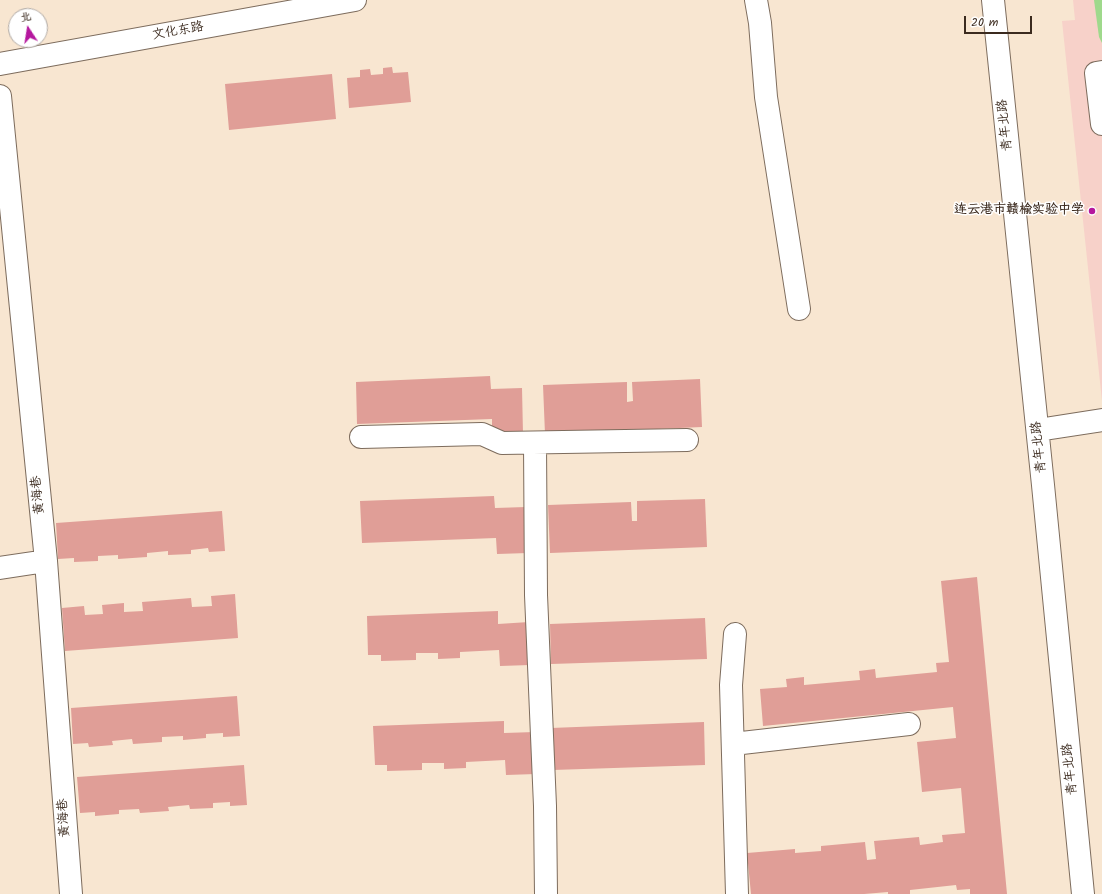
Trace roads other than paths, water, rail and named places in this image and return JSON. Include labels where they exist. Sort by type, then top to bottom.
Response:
[{"type":"street","name":"文化东路","points":[[0,64],[355,0]]},
{"type":"street","points":[[756,0],[760,24],[766,97],[799,309]]},
{"type":"street","name":"青年北路","points":[[993,0],[1038,430],[1083,894]]},
{"type":"street","points":[[1102,72],[1096,73],[1102,124]]},
{"type":"street","name":"黄海巷","points":[[0,96],[46,561],[71,894]]},
{"type":"street","points":[[1038,430],[1102,420]]},
{"type":"street","points":[[361,437],[482,434],[502,443],[687,440]]},
{"type":"street","points":[[535,443],[536,596],[545,806],[546,894]]},
{"type":"street","points":[[0,568],[46,561]]},
{"type":"street","points":[[736,634],[731,685],[737,894]]},
{"type":"street","points":[[733,744],[909,724]]},
{"type":"place","name":"连云港市赣榆实验中学","points":[[1092,211]]}]
